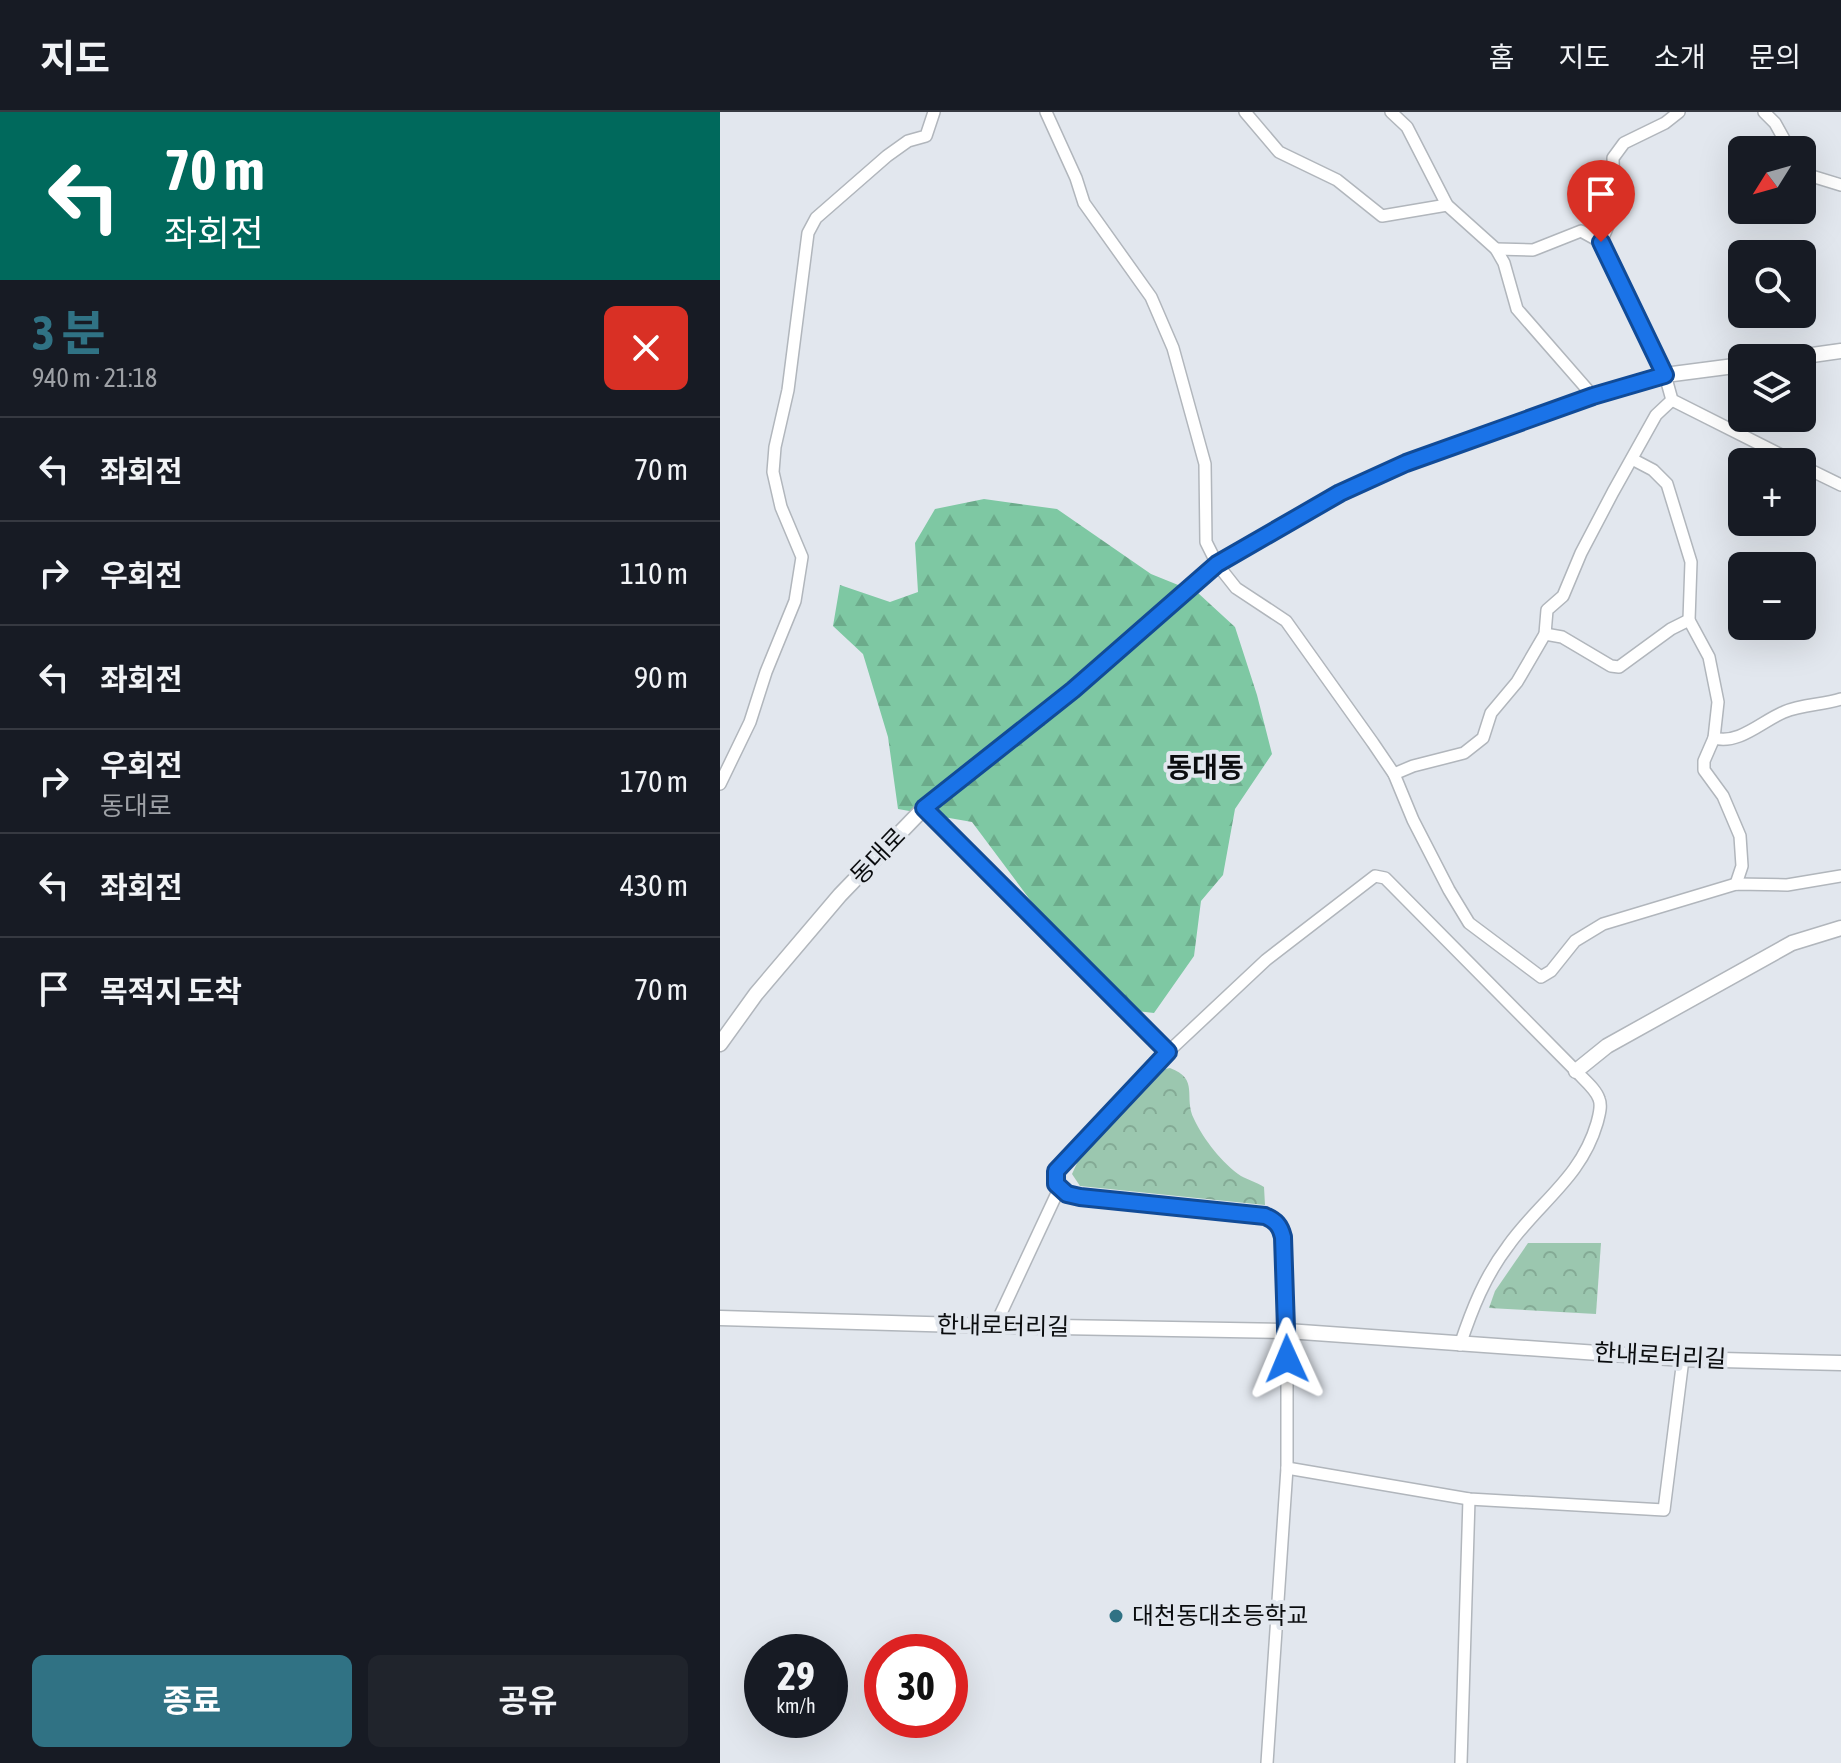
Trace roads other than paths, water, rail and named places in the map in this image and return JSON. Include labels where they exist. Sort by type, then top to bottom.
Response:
[{"type":"street","points":[[720,784],[739,749],[795,601],[802,557],[781,507],[773,472],[775,447],[788,390],[808,233],[816,218],[887,156],[908,141],[926,136],[934,112]]},
{"type":"street","points":[[1046,112],[1084,203],[1151,297],[1173,348],[1205,464],[1206,542],[1217,564],[1236,588],[1286,621],[1394,774],[1434,862],[1469,923],[1541,977],[1551,971],[1575,941],[1603,924],[1736,884],[1787,885],[1841,876]]},
{"type":"street","points":[[1245,112],[1279,152],[1337,180],[1382,216],[1447,205]]},
{"type":"street","points":[[1391,112],[1407,127],[1447,205],[1496,249],[1504,263],[1517,309],[1593,396]]},
{"type":"street","points":[[1601,242],[1614,212],[1613,158],[1624,143],[1665,123],[1679,112]]},
{"type":"street","points":[[1764,112],[1782,136]]},
{"type":"street","points":[[1816,177],[1841,185]]},
{"type":"street","points":[[1496,249],[1533,250],[1581,231],[1601,242],[1665,375],[1672,400],[1767,448]]},
{"type":"street","points":[[1816,354],[1841,351]]},
{"type":"street","name":"동대로","points":[[720,1044],[756,994],[840,895],[924,808],[1073,690],[1217,564],[1340,493],[1406,463],[1593,396],[1665,375],[1728,367]]},
{"type":"street","points":[[1394,774],[1464,753],[1483,738],[1491,713],[1517,682],[1545,634],[1547,610],[1563,596],[1581,553],[1656,415],[1672,400]]},
{"type":"street","points":[[1632,459],[1653,470],[1667,484],[1691,562],[1689,620],[1712,669],[1718,702],[1714,738],[1704,761],[1704,770],[1723,796],[1740,836],[1742,866],[1736,884]]},
{"type":"street","points":[[1816,473],[1841,485]]},
{"type":"street","points":[[1545,634],[1562,637],[1611,666],[1619,667],[1671,629],[1689,620]]},
{"type":"street","points":[[1714,738],[1724,741],[1786,710],[1841,699]]},
{"type":"street","points":[[924,808],[1168,1052]]},
{"type":"street","points":[[1267,1763],[1287,1468],[1287,1331],[1281,1227],[1265,1216],[1080,1197],[1059,1189],[1056,1171],[1168,1052],[1266,960],[1375,876],[1389,882],[1576,1071],[1599,1096],[1601,1103],[1592,1140],[1570,1177],[1518,1231],[1478,1292],[1460,1345]]},
{"type":"street","points":[[1576,1071],[1607,1046],[1792,943],[1841,928]]},
{"type":"street","points":[[995,1326],[1059,1189]]},
{"type":"street","name":"한내로터리길","points":[[720,1318],[1287,1331],[1683,1359],[1841,1363]]},
{"type":"street","points":[[1287,1468],[1469,1499],[1664,1510],[1683,1359]]},
{"type":"street","points":[[1461,1763],[1469,1499]]},
{"type":"place","name":"대천동대초등학교","points":[[1116,1616]]},
{"type":"district","name":"동대동","points":[[1205,767]]}]
